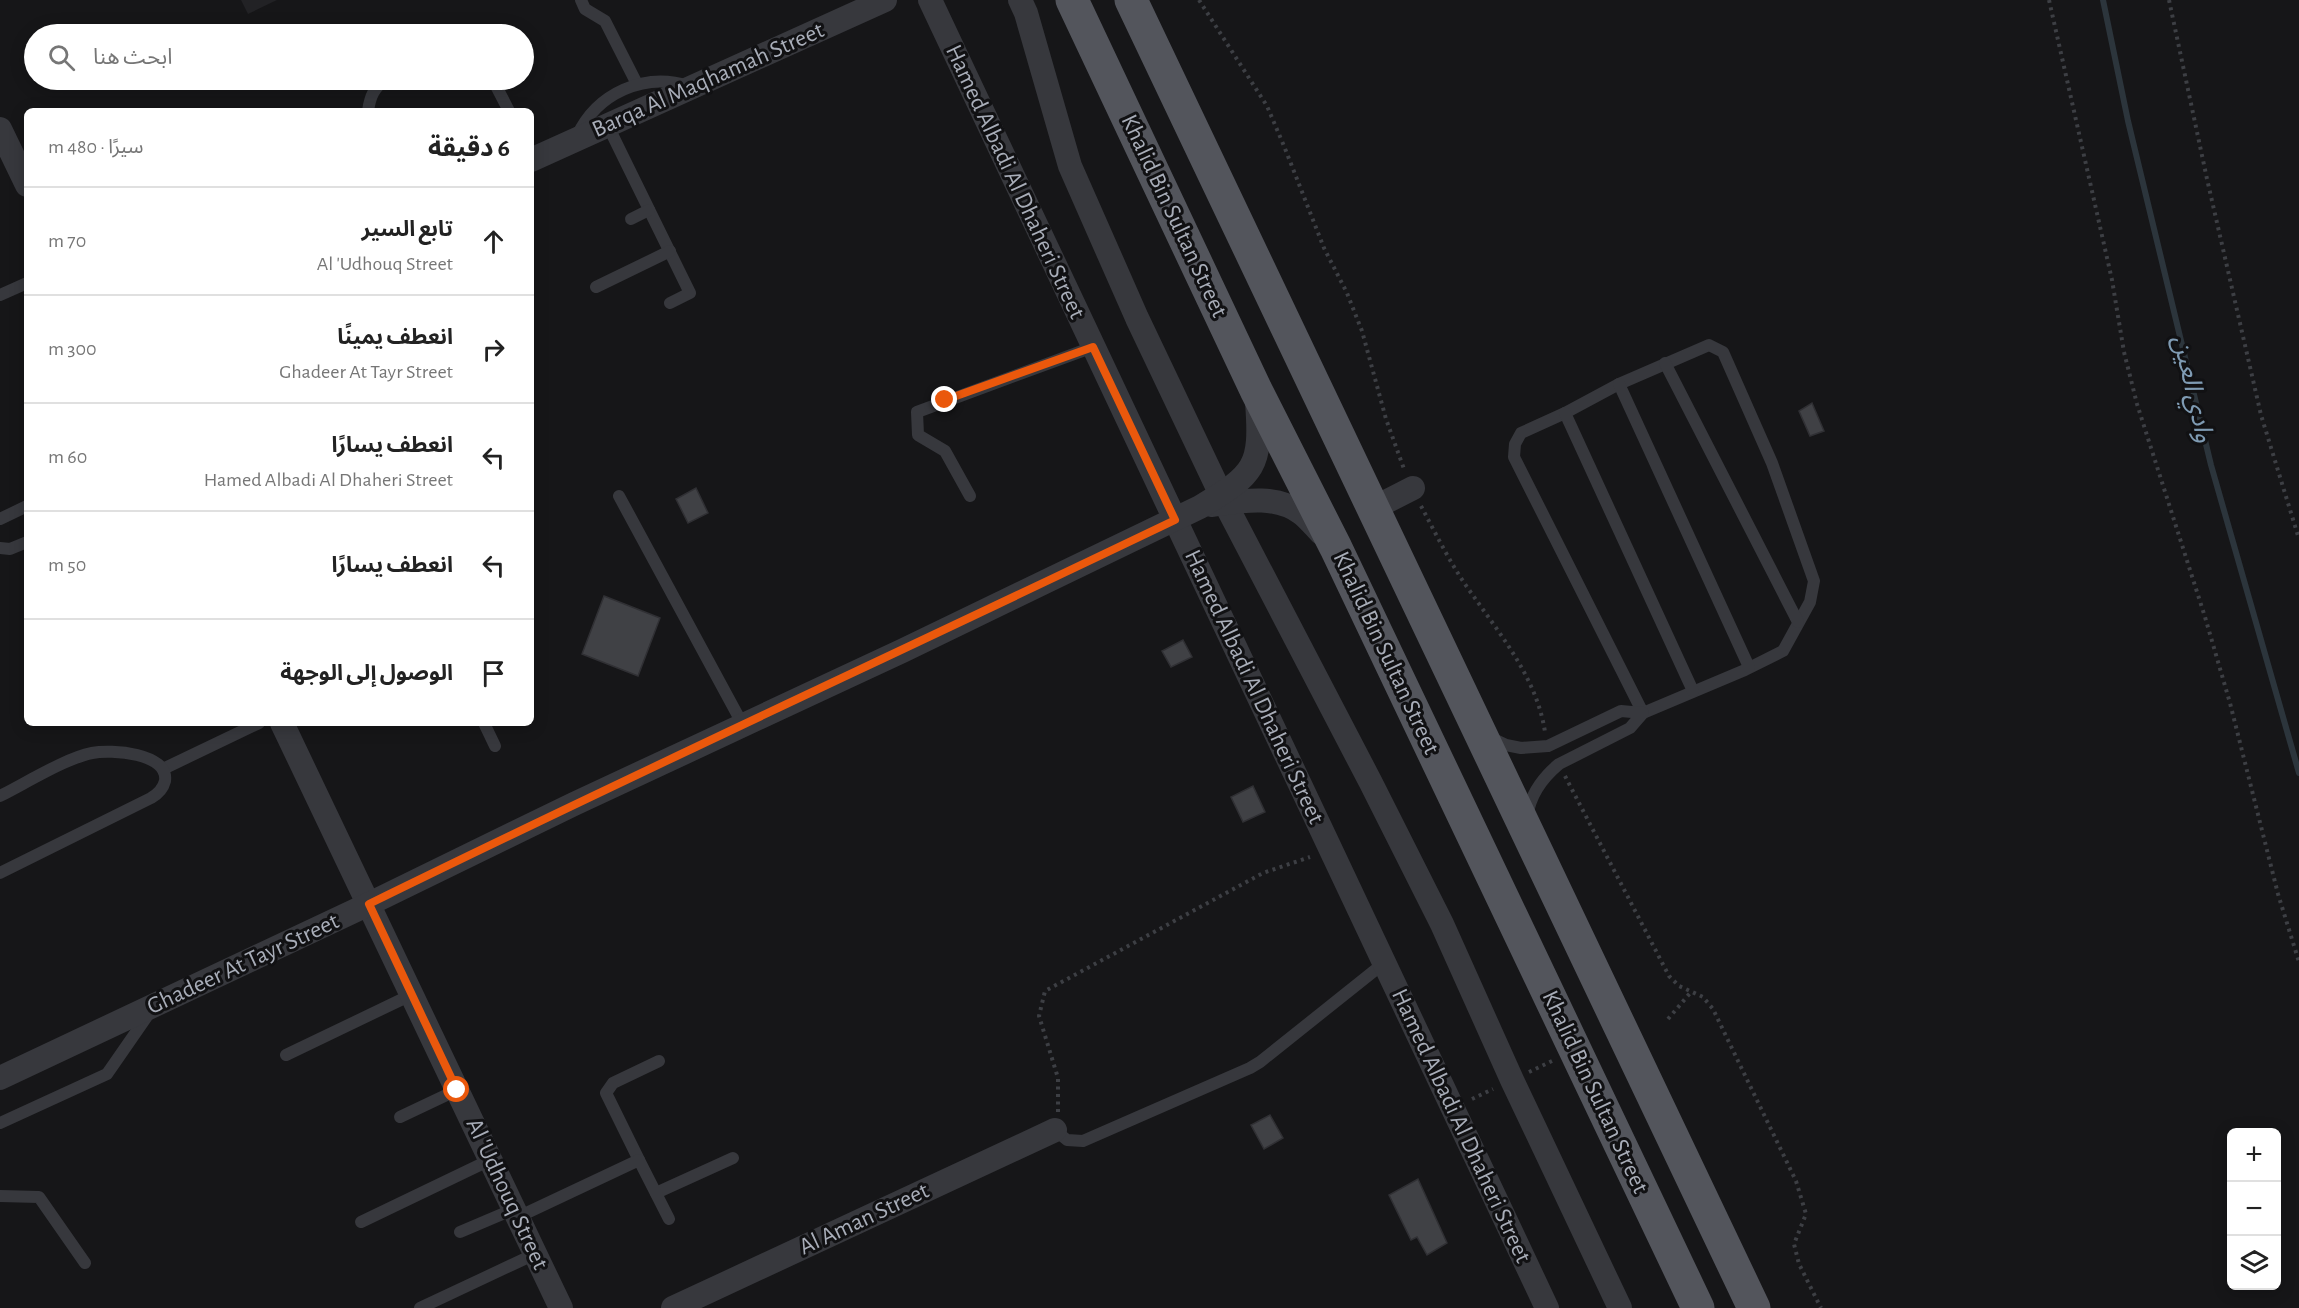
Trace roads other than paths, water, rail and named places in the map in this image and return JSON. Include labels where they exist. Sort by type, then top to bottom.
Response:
[{"type":"main road","name":"Khalid Bin Sultan Street","points":[[1072,0],[1256,390],[1336,548],[1698,1308]]},
{"type":"main road","points":[[1131,0],[1754,1308]]},
{"type":"street","name":"Barqa Al Maqhamah Street","points":[[534,158],[885,0]]},
{"type":"street","name":"Hamed Albadi Al Dhaheri Street","points":[[930,0],[1547,1308]]},
{"type":"street","points":[[1020,0],[1026,12],[1070,166],[1137,318],[1223,499],[1437,914],[1512,1080],[1620,1308]]},
{"type":"street","points":[[0,129],[24,179]]},
{"type":"street","name":"Ghadeer At Tayr Street","points":[[1223,499],[1250,468],[1258,452],[1256,390]]},
{"type":"street","points":[[1374,508],[1413,488]]},
{"type":"street","name":"Ghadeer At Tayr Street","points":[[0,1078],[1200,507],[1223,499],[1251,499],[1280,503],[1300,512],[1336,548]]},
{"type":"street","name":"Al 'Udhouq Street","points":[[283,726],[561,1308]]},
{"type":"street","name":"Al Aman Street","points":[[673,1308],[1055,1130]]},
{"type":"lane","points":[[580,0],[585,9],[605,21],[637,84]]},
{"type":"lane","points":[[575,140],[581,127],[599,105],[623,89],[637,84],[665,81],[693,87]]},
{"type":"lane","points":[[368,108],[370,97],[375,90]]},
{"type":"lane","points":[[498,90],[507,108]]},
{"type":"lane","points":[[608,126],[690,293],[670,303]]},
{"type":"lane","points":[[631,219],[649,210]]},
{"type":"lane","points":[[596,287],[669,251]]},
{"type":"lane","points":[[0,296],[24,284]]},
{"type":"lane","points":[[1481,732],[1506,745],[1521,748],[1548,746],[1621,711],[1643,712],[1783,651],[1810,602],[1814,581],[1772,463],[1723,352],[1709,345],[1619,384],[1521,433],[1515,444],[1514,457],[1643,712]]},
{"type":"lane","points":[[970,495],[945,452],[918,435],[917,412],[1093,347]]},
{"type":"lane","points":[[1665,363],[1798,622]]},
{"type":"lane","points":[[1619,384],[1749,667]]},
{"type":"lane","points":[[1565,413],[1693,691]]},
{"type":"lane","points":[[619,496],[743,725]]},
{"type":"lane","points":[[0,519],[24,507]]},
{"type":"lane","points":[[0,548],[10,549],[24,543]]},
{"type":"lane","points":[[1526,827],[1537,788],[1558,764],[1630,728],[1643,712]]},
{"type":"lane","points":[[163,769],[254,726]]},
{"type":"lane","points":[[485,726],[495,746]]},
{"type":"lane","points":[[0,796],[85,754],[95,752],[105,751],[150,758],[163,769],[164,784],[157,795],[0,873]]},
{"type":"lane","points":[[1055,1130],[1067,1140],[1083,1141],[1250,1068],[1384,963]]},
{"type":"lane","points":[[286,1055],[411,995]]},
{"type":"lane","points":[[0,1123],[107,1074],[154,1006]]},
{"type":"lane","points":[[659,1061],[613,1083],[606,1093],[669,1219]]},
{"type":"lane","points":[[400,1117],[457,1090]]},
{"type":"lane","points":[[656,1193],[733,1158]]},
{"type":"lane","points":[[361,1222],[490,1160]]},
{"type":"lane","points":[[460,1232],[516,1213],[639,1160]]},
{"type":"lane","points":[[0,1196],[39,1197],[85,1263]]},
{"type":"lane","points":[[420,1308],[535,1254]]},
{"type":"waterway","name":"وادي العين","points":[[2103,0],[2128,121],[2211,465],[2299,773]]}]
